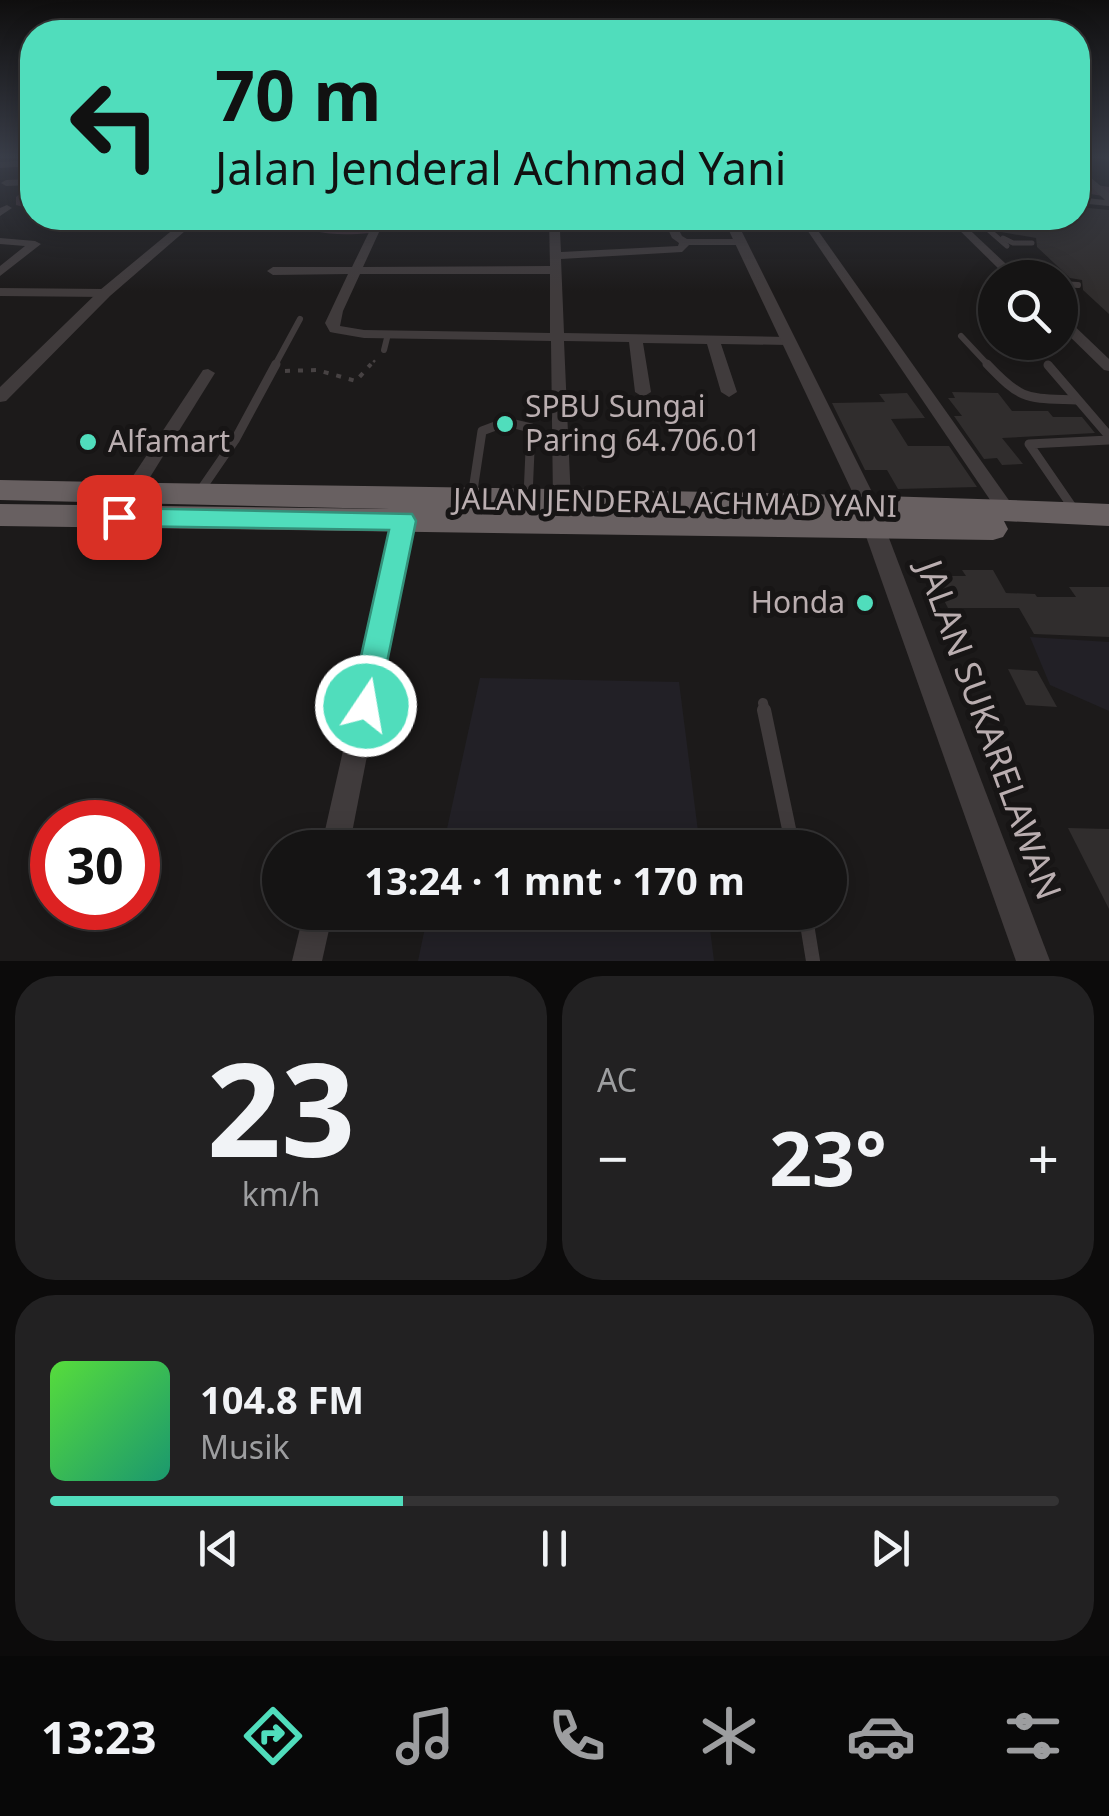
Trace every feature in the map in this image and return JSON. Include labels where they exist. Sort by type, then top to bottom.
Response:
[{"type":"highway","name":"JALAN JENDERAL ACHMAD YANI","points":[[0,490],[562,502],[642,513]]},
{"type":"highway","name":"JALAN JENDERAL ACHMAD YANI","points":[[0,515],[404,521],[642,513],[871,515],[1007,511],[1109,516]]},
{"type":"highway","name":"JALAN JENDERAL ACHMAD YANI","points":[[871,515],[1109,533]]},
{"type":"street","points":[[0,397],[105,293],[180,230]]},
{"type":"street","points":[[375,230],[359,271],[336,310],[332,323],[335,329],[388,334],[788,341]]},
{"type":"street","points":[[554,230],[562,502]]},
{"type":"street","points":[[673,230],[685,242],[741,242]]},
{"type":"street","name":"JALAN SUKARELAWAN","points":[[735,230],[871,515],[1034,961]]},
{"type":"street","points":[[812,230],[1007,511]]},
{"type":"street","points":[[965,230],[996,260]]},
{"type":"street","points":[[0,241],[35,244],[0,272]]},
{"type":"street","points":[[273,271],[556,263],[678,250],[685,247],[685,242]]},
{"type":"street","points":[[0,292],[105,293]]},
{"type":"street","points":[[1078,337],[1109,367]]},
{"type":"street","points":[[635,338],[643,392]]},
{"type":"street","points":[[713,340],[730,392]]},
{"type":"street","points":[[131,492],[208,373]]},
{"type":"street","points":[[339,830],[404,521]]},
{"type":"street","points":[[307,961],[315,930]]},
{"type":"lane","points":[[989,230],[1010,244],[1032,243]]},
{"type":"lane","points":[[199,494],[235,440],[300,319]]},
{"type":"lane","points":[[384,350],[388,334]]},
{"type":"lane","points":[[962,336],[1014,393],[1028,398],[1077,400]]},
{"type":"lane","points":[[1048,365],[1109,438]]},
{"type":"lane","points":[[472,500],[482,430],[496,422],[523,423],[531,428],[527,502]]},
{"type":"lane","points":[[1078,515],[1029,444],[1109,438]]},
{"type":"lane","points":[[763,703],[789,830]]},
{"type":"lane","points":[[808,930],[814,961]]},
{"type":"path","points":[[273,371],[316,370],[356,382],[384,350]]},
{"type":"shaded area","points":[[1030,637],[1109,642],[1109,711],[1050,685]]},
{"type":"shaded area","points":[[480,678],[679,682],[698,830],[447,830]]},
{"type":"shaded area","points":[[424,930],[710,930],[714,961],[418,961]]},
{"type":"building","points":[[1090,208],[1109,210],[1109,314],[1083,290],[1082,280],[1078,279],[1078,260],[1051,260],[1037,247],[1036,238],[999,230],[1090,230]]},
{"type":"building","points":[[952,392],[998,393],[1012,411],[1048,411],[1053,417],[1082,417],[1095,433],[1002,438],[1023,464],[1002,465],[997,458],[984,459],[954,416],[962,416],[948,398],[955,398]]},
{"type":"building","points":[[907,393],[925,418],[891,419],[908,446],[949,446],[977,487],[898,489],[887,470],[865,470],[832,403],[885,402],[879,394]]},
{"type":"building","points":[[962,570],[993,570],[1006,593],[1037,597],[1076,597],[1069,587],[1109,587],[1109,637],[1034,634],[1019,608],[948,608],[931,576],[966,576]]},
{"type":"building","points":[[1008,669],[1037,671],[1057,707],[1026,705]]},
{"type":"building","points":[[1068,828],[1109,829],[1109,909]]},
{"type":"place","name":"SPBU Sungai Paring 64.706.01","points":[[505,424]]},
{"type":"place","name":"Alfamart","points":[[88,442]]},
{"type":"place","name":"Honda","points":[[865,603]]},
{"type":"route","points":[[119,517],[404,521],[366,706]]}]
